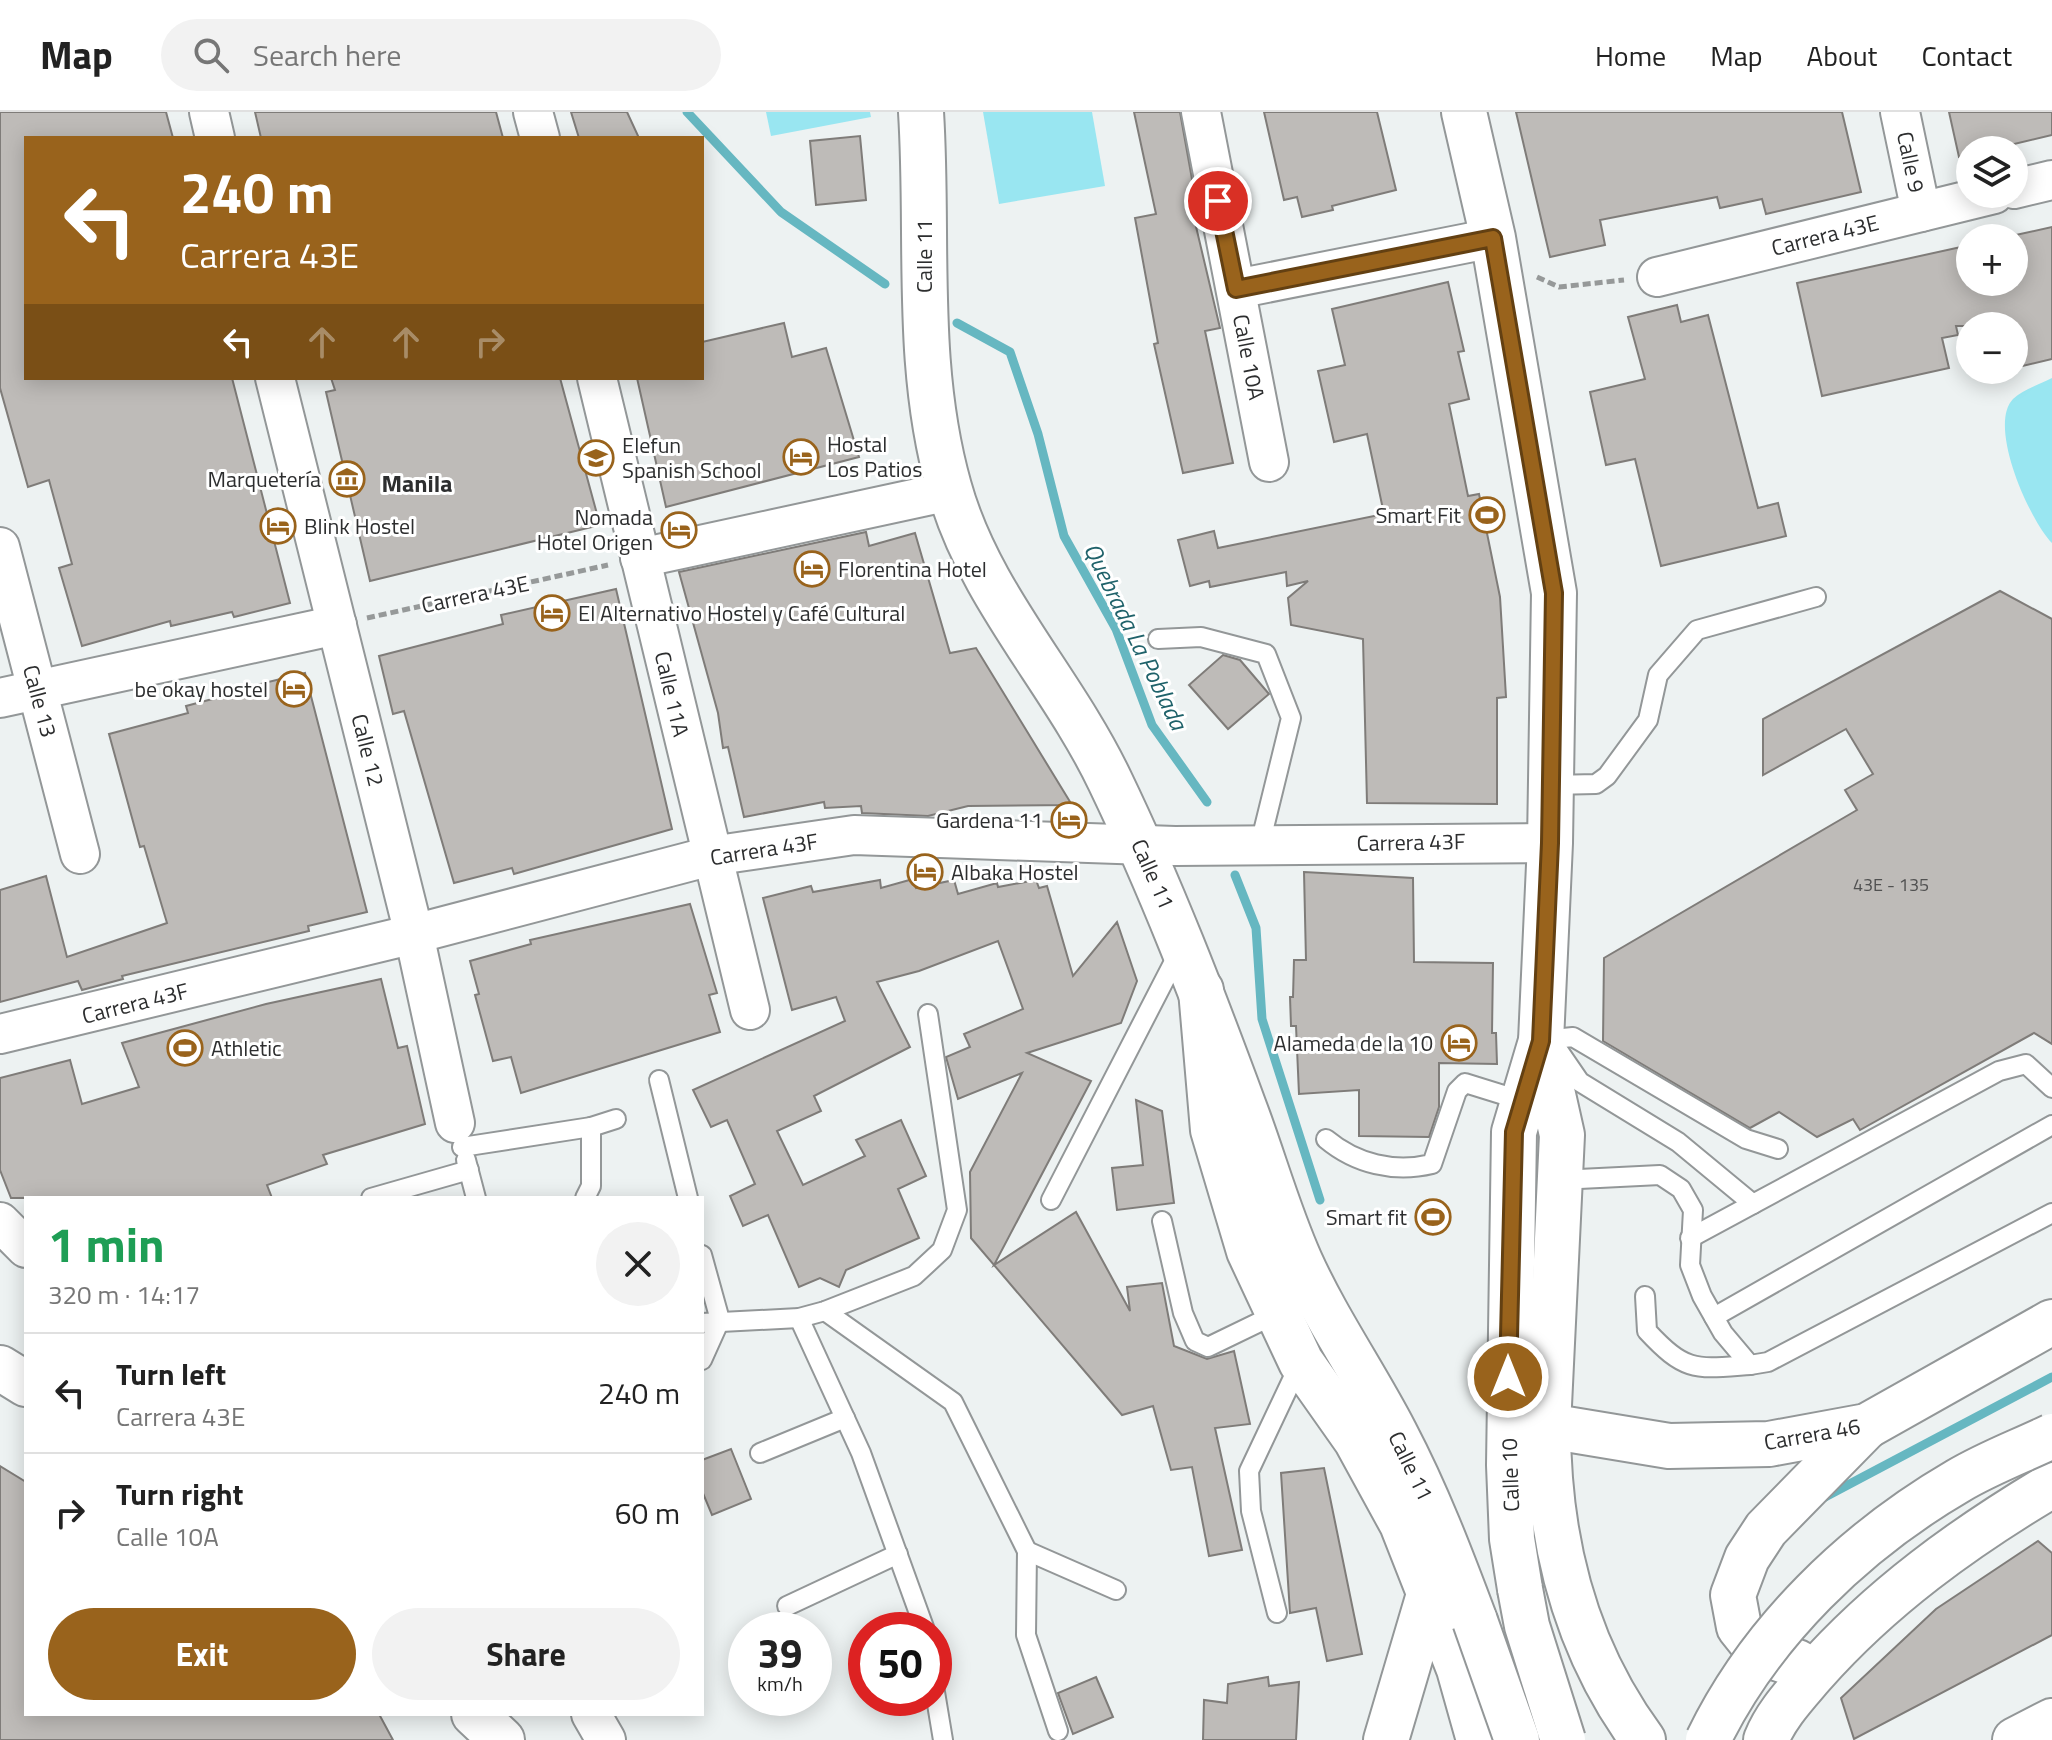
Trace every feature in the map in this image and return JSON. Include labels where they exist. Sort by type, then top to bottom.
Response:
[{"type":"main road","name":"Calle 11","points":[[921,112],[926,354],[934,425],[950,491],[1002,605],[1104,768],[1140,845],[1201,990],[1298,1257],[1325,1313],[1395,1432],[1438,1523],[1517,1740]]},
{"type":"main road","name":"Calle 10","points":[[1464,112],[1493,238],[1554,593],[1550,843],[1543,993],[1547,1040],[1514,1132],[1508,1348],[1512,1539],[1534,1652],[1563,1740]]},
{"type":"main road","points":[[1201,990],[1213,1130],[1249,1251],[1301,1362],[1356,1440],[1402,1524],[1459,1669],[1479,1740]]},
{"type":"main road","points":[[1547,1040],[1562,1135],[1548,1473],[1561,1565],[1584,1633],[1600,1670],[1643,1740]]},
{"type":"main road","name":"Carrera 46","points":[[1548,1426],[1669,1446],[1769,1444],[1867,1426],[2052,1322]]},
{"type":"main road","points":[[0,1368],[24,1383]]},
{"type":"main road","points":[[1834,1651],[1791,1663],[1759,1652],[1739,1627],[1733,1595],[1747,1558],[1766,1529],[1867,1426]]},
{"type":"main road","points":[[1708,1740],[1767,1646],[1824,1582],[1888,1525],[1961,1479],[2052,1436]]},
{"type":"main road","points":[[1766,1740],[1793,1697],[1834,1651],[1903,1586],[1984,1525],[2052,1485]]},
{"type":"main road","points":[[1386,1740],[1430,1591]]},
{"type":"main road","points":[[1459,1669],[1493,1677],[1528,1674],[1559,1659],[1584,1633]]},
{"type":"main road","points":[[476,1716],[502,1740]]},
{"type":"main road","points":[[2015,1740],[2052,1721]]},
{"type":"street","points":[[209,112],[215,136]]},
{"type":"street","points":[[533,112],[539,136]]},
{"type":"street","name":"Calle 10A","points":[[1201,112],[1269,462]]},
{"type":"street","name":"Calle 9","points":[[1900,112],[1921,212]]},
{"type":"street","points":[[2028,186],[2052,180]]},
{"type":"street","name":"Carrera 43E","points":[[1657,277],[1956,203]]},
{"type":"street","points":[[1236,289],[1493,238]]},
{"type":"street","name":"Calle 12","points":[[276,380],[414,934],[459,1135]]},
{"type":"street","name":"Calle 11A","points":[[597,380],[750,1010]]},
{"type":"street","points":[[640,558],[950,491]]},
{"type":"street","name":"Calle 13","points":[[0,547],[80,854]]},
{"type":"street","points":[[0,698],[337,625]]},
{"type":"street","name":"Carrera 43F","points":[[0,1034],[414,934],[711,856],[854,835],[1140,845],[1550,843]]},
{"type":"street","points":[[0,1222],[24,1246]]},
{"type":"street","points":[[592,1716],[606,1740]]},
{"type":"lane","points":[[1551,785],[1596,784],[1607,776],[1648,720],[1658,675],[1697,630],[1816,597]]},
{"type":"lane","points":[[1158,639],[1201,637],[1266,654],[1291,718],[1260,844]]},
{"type":"lane","points":[[1051,1200],[1183,944]]},
{"type":"lane","points":[[711,1322],[799,1318],[825,1311],[914,1276],[942,1250],[957,1210],[928,1014]]},
{"type":"lane","points":[[1547,1040],[1573,1037],[1746,1139],[1778,1149]]},
{"type":"lane","points":[[1547,1040],[1580,1082],[1678,1142],[1753,1204]]},
{"type":"lane","points":[[1690,1238],[1999,1071],[2026,1064],[2052,1088]]},
{"type":"lane","points":[[659,1080],[688,1196]]},
{"type":"lane","points":[[1326,1139],[1339,1150],[1378,1166],[1409,1169],[1432,1164],[1457,1091],[1465,1083],[1523,1101]]},
{"type":"lane","points":[[476,1196],[459,1135],[591,1127],[616,1119]]},
{"type":"lane","points":[[1714,1317],[2052,1125]]},
{"type":"lane","points":[[586,1196],[591,1186],[591,1127]]},
{"type":"lane","points":[[378,1196],[469,1170]]},
{"type":"lane","points":[[1559,1180],[1660,1175],[1681,1189],[1693,1210],[1690,1265],[1714,1317],[1750,1365]]},
{"type":"lane","points":[[1645,1296],[1647,1331],[1667,1353],[1695,1369],[1768,1362],[2052,1213]]},
{"type":"lane","points":[[1162,1221],[1183,1313],[1195,1341],[1208,1347],[1278,1313]]},
{"type":"lane","points":[[704,1270],[711,1322],[704,1352]]},
{"type":"lane","points":[[825,1311],[953,1402],[1027,1551],[1026,1635],[1058,1731]]},
{"type":"lane","points":[[799,1318],[845,1418],[919,1612]]},
{"type":"lane","points":[[1277,1613],[1251,1511],[1249,1471],[1301,1362]]},
{"type":"lane","points":[[760,1453],[845,1418]]},
{"type":"lane","points":[[1027,1551],[1116,1590]]},
{"type":"lane","points":[[787,1606],[898,1554]]},
{"type":"lane","points":[[939,1716],[943,1740]]},
{"type":"path","points":[[1559,287],[1657,277]]},
{"type":"path","name":"Carrera 43E","points":[[337,625],[640,558]]},
{"type":"shaded area","points":[[766,112],[870,112],[871,117],[771,136]]},
{"type":"shaded area","points":[[983,112],[1092,112],[1105,186],[999,204]]},
{"type":"shaded area","points":[[2052,378],[2052,543],[2023,495],[2014,473],[2005,430],[2006,412],[2013,399]]},
{"type":"building","points":[[0,112],[166,112],[172,136],[24,136],[24,380],[233,380],[290,603],[234,617],[232,612],[171,626],[170,621],[82,646],[59,568],[72,564],[49,480],[28,487],[0,388]]},
{"type":"building","points":[[255,112],[496,112],[502,136],[261,136]]},
{"type":"building","points":[[571,112],[627,112],[638,136],[578,136]]},
{"type":"building","points":[[1134,112],[1180,112],[1195,196],[1189,197],[1220,328],[1205,331],[1233,463],[1183,473],[1154,344],[1158,343],[1135,218],[1156,214]]},
{"type":"building","points":[[1264,112],[1377,112],[1396,190],[1302,217],[1297,197],[1284,200]]},
{"type":"building","points":[[1516,112],[1842,112],[1861,192],[1766,214],[1762,199],[1720,208],[1717,197],[1600,220],[1605,245],[1550,257]]},
{"type":"building","points":[[1949,112],[2052,112],[2052,135],[2028,141],[2028,136],[1956,136],[1956,144]]},
{"type":"building","points":[[860,136],[866,200],[816,205],[810,141]]},
{"type":"building","points":[[2052,227],[2052,359],[2028,365],[2028,312],[1956,312],[1956,335],[1942,338],[1949,368],[1822,396],[1797,283],[1956,248],[1956,296],[2028,296],[2028,232]]},
{"type":"building","points":[[1448,282],[1464,351],[1458,352],[1469,399],[1449,404],[1468,496],[1479,494],[1500,597],[1506,697],[1497,698],[1497,804],[1367,803],[1363,639],[1291,625],[1288,598],[1308,581],[1287,586],[1286,572],[1210,587],[1209,581],[1190,586],[1178,540],[1214,531],[1218,548],[1384,514],[1367,434],[1334,442],[1318,371],[1345,365],[1332,309]]},
{"type":"building","points":[[1677,305],[1681,322],[1708,315],[1758,508],[1778,503],[1786,536],[1661,566],[1635,459],[1606,465],[1590,392],[1645,379],[1628,317]]},
{"type":"building","points":[[784,323],[792,357],[826,348],[859,457],[666,507],[637,380],[704,380],[704,342]]},
{"type":"building","points":[[332,380],[561,380],[600,525],[370,581],[326,392],[335,390]]},
{"type":"building","points":[[866,532],[869,546],[915,533],[950,653],[976,648],[1072,805],[968,806],[928,816],[862,813],[861,806],[825,808],[824,802],[744,817],[728,747],[723,748],[718,713],[679,572]]},
{"type":"building","points":[[616,589],[672,829],[514,874],[512,868],[454,883],[404,711],[393,714],[379,656],[503,624],[501,615]]},
{"type":"building","points":[[2000,591],[2052,619],[2052,1044],[2034,1033],[1860,1130],[1853,1119],[1817,1137],[1779,1112],[1750,1128],[1603,1041],[1604,958],[1857,810],[1845,790],[1873,774],[1846,729],[1763,775],[1763,719]]},
{"type":"building","points":[[1223,655],[1240,660],[1269,694],[1228,729],[1189,685]]},
{"type":"building","points":[[305,673],[367,912],[308,926],[309,931],[122,976],[123,979],[82,990],[78,981],[0,1002],[0,890],[46,876],[67,957],[167,923],[144,846],[140,847],[109,734],[188,713],[186,706],[220,697],[219,694]]},
{"type":"building","points":[[1304,872],[1413,878],[1414,962],[1493,963],[1492,1033],[1496,1033],[1497,1064],[1439,1063],[1439,1107],[1429,1137],[1359,1136],[1359,1090],[1299,1094],[1296,1026],[1291,1026],[1290,997],[1293,997],[1294,960],[1306,960]]},
{"type":"building","points":[[913,879],[916,888],[954,880],[958,894],[997,883],[998,887],[1036,880],[1039,888],[1047,886],[1073,976],[1117,922],[1137,981],[1121,1023],[1027,1053],[1091,1081],[994,1265],[971,1238],[970,1172],[1022,1073],[958,1099],[946,1057],[970,1047],[964,1034],[1023,1009],[998,941],[919,971],[877,982],[910,1047],[814,1096],[821,1111],[777,1131],[803,1185],[865,1156],[856,1140],[901,1120],[926,1176],[898,1189],[919,1238],[846,1270],[839,1287],[820,1278],[799,1287],[768,1215],[743,1226],[730,1196],[755,1184],[727,1120],[711,1127],[693,1090],[845,1021],[836,997],[792,1010],[763,898],[811,886],[813,892],[880,880],[881,888]]},
{"type":"building","points":[[690,904],[717,993],[709,995],[720,1032],[521,1093],[511,1057],[493,1061],[475,995],[479,994],[470,961],[531,944],[530,940]]},
{"type":"building","points":[[381,979],[398,1048],[407,1046],[425,1124],[323,1155],[327,1164],[267,1185],[271,1196],[11,1198],[0,1170],[0,1078],[70,1060],[82,1104],[139,1087],[122,1043],[266,1004]]},
{"type":"building","points":[[1136,1100],[1162,1111],[1174,1203],[1117,1210],[1112,1168],[1143,1165]]},
{"type":"building","points":[[1076,1212],[1130,1311],[1127,1287],[1162,1283],[1174,1346],[1207,1359],[1234,1351],[1250,1424],[1215,1428],[1242,1550],[1209,1556],[1192,1467],[1171,1470],[1153,1406],[1122,1415],[994,1265]]},
{"type":"building","points":[[731,1449],[751,1499],[712,1515],[704,1496],[704,1459]]},
{"type":"building","points":[[0,1466],[24,1481],[24,1716],[380,1716],[393,1740],[0,1740]]},
{"type":"building","points":[[1324,1468],[1362,1654],[1327,1661],[1316,1608],[1290,1613],[1281,1473]]},
{"type":"building","points":[[2038,1541],[2052,1553],[2052,1635],[1854,1739],[1841,1698],[1936,1609]]},
{"type":"building","points":[[1096,1677],[1113,1717],[1073,1734],[1058,1693]]},
{"type":"building","points":[[1268,1677],[1269,1686],[1299,1682],[1296,1740],[1203,1740],[1204,1700],[1227,1703],[1228,1684]]},
{"type":"waterway","name":"Quebrada La Poblada","points":[[687,112],[781,212],[885,284]]},
{"type":"waterway","name":"Quebrada La Poblada","points":[[957,323],[1010,352],[1038,434],[1064,536],[1116,629],[1152,725],[1207,802]]},
{"type":"waterway","name":"Quebrada La Poblada","points":[[1235,875],[1256,928],[1262,1019],[1320,1200]]},
{"type":"waterway","points":[[1825,1497],[2052,1377]]},
{"type":"place","name":"Hostal Los Patios","points":[[801,457]]},
{"type":"place","name":"Elefun Spanish School","points":[[596,458]]},
{"type":"place","name":"Marquetería","points":[[347,479]]},
{"type":"place","name":"Smart Fit","points":[[1487,515]]},
{"type":"place","name":"Blink Hostel","points":[[278,526]]},
{"type":"place","name":"Nomada Hotel Origen","points":[[679,530]]},
{"type":"place","name":"Florentina Hotel","points":[[812,569]]},
{"type":"place","name":"El Alternativo Hostel y Café Cultural","points":[[552,613]]},
{"type":"place","name":"be okay hostel","points":[[294,689]]},
{"type":"place","name":"Gardena 11","points":[[1069,820]]},
{"type":"place","name":"Albaka Hostel","points":[[925,872]]},
{"type":"place","name":"Alameda de la 10","points":[[1459,1043]]},
{"type":"place","name":"Athletic","points":[[185,1048]]},
{"type":"place","name":"Smart fit","points":[[1433,1217]]},
{"type":"district","name":"Manila","points":[[417,483]]},
{"type":"route","points":[[1218,201],[1236,289],[1493,238],[1554,593],[1550,843],[1541,1041],[1514,1132],[1508,1377]]}]
